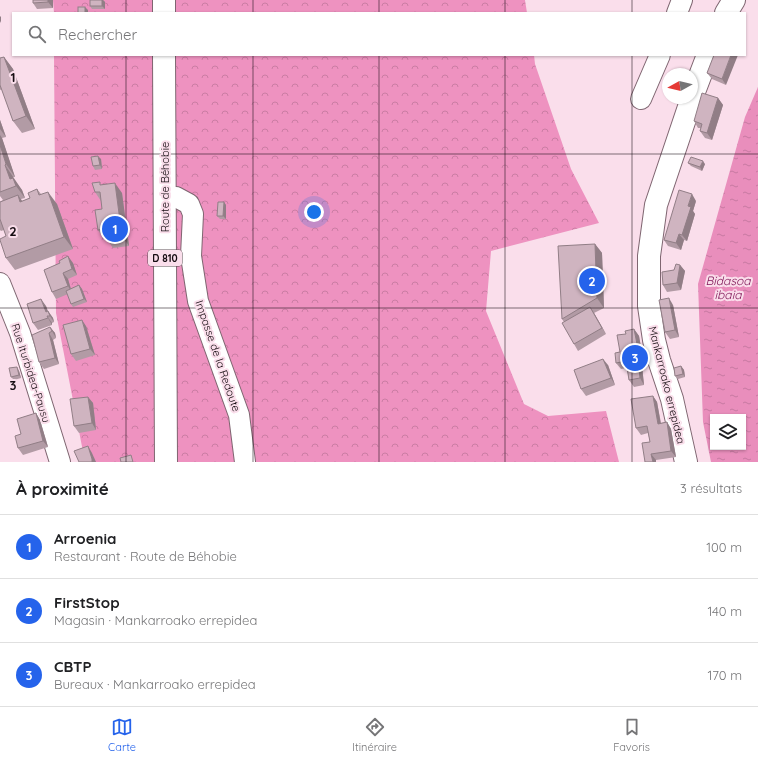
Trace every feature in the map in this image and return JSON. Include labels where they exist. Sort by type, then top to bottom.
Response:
[{"type":"main road","points":[[164,0],[164,12]]},
{"type":"main road","points":[[727,12],[734,0]]},
{"type":"main road","name":"Route de Béhobie","points":[[164,56],[166,462]]},
{"type":"main road","name":"Mankarroako errepidea","points":[[698,82],[708,56]]},
{"type":"main road","name":"Mankarroako errepidea","points":[[686,462],[672,399],[654,340],[649,306],[649,256],[656,205],[690,104]]},
{"type":"street","points":[[677,12],[682,0]]},
{"type":"street","points":[[641,99],[660,56]]},
{"type":"street","name":"Impasse de la Redoute","points":[[165,197],[176,198],[189,204],[193,214],[191,256],[198,301],[239,416],[246,462]]},
{"type":"street","name":"Rue Iturbidea-Pausu","points":[[0,284],[20,333],[58,460]]},
{"type":"street","points":[[0,326],[10,333],[20,333]]},
{"type":"green space","points":[[53,0],[525,0],[527,12],[54,12]]},
{"type":"green space","points":[[54,56],[534,56],[535,64],[571,169],[599,223],[491,251],[486,311],[524,404],[548,416],[606,411],[619,462],[85,462],[56,313]]},
{"type":"water","name":"Bidasoa ibaia","points":[[758,87],[758,462],[711,462],[703,422],[698,284],[745,117]]},
{"type":"building","points":[[33,0],[48,0],[48,2],[33,3]]},
{"type":"building","points":[[90,0],[102,0],[102,6],[90,6]]},
{"type":"building","points":[[78,7],[85,7],[85,12],[78,12]]},
{"type":"building","points":[[714,56],[731,56],[722,79],[707,73]]},
{"type":"building","points":[[4,57],[26,116],[13,121],[0,85],[0,58]]},
{"type":"building","points":[[702,93],[718,98],[707,133],[700,131],[702,124],[694,121]]},
{"type":"building","points":[[0,145],[10,179],[13,178],[16,186],[0,192]]},
{"type":"building","points":[[98,156],[100,165],[93,166],[91,157]]},
{"type":"building","points":[[691,157],[703,161],[700,167],[688,163]]},
{"type":"building","points":[[100,182],[100,185],[115,183],[122,236],[106,238],[105,229],[98,230],[95,210],[102,209],[100,192],[95,192],[92,183]]},
{"type":"building","points":[[37,189],[39,195],[48,192],[64,237],[6,258],[0,240],[6,236],[0,219],[0,202],[18,195],[20,202],[30,198],[28,193]]},
{"type":"building","points":[[679,190],[692,194],[688,206],[691,207],[682,235],[679,234],[676,243],[664,240]]},
{"type":"building","points":[[218,202],[224,202],[223,216],[217,216]]},
{"type":"building","points":[[595,244],[597,298],[562,319],[558,246]]},
{"type":"building","points":[[68,256],[72,269],[63,273],[68,286],[52,292],[44,270],[60,263],[59,261]]},
{"type":"building","points":[[676,264],[680,265],[677,283],[663,285],[662,272],[674,270]]},
{"type":"building","points":[[79,285],[84,299],[71,304],[66,291]]},
{"type":"building","points":[[669,298],[675,330],[665,332],[659,300]]},
{"type":"building","points":[[41,299],[46,312],[48,311],[50,316],[33,323],[27,304]]},
{"type":"building","points":[[590,307],[602,328],[574,344],[562,323]]},
{"type":"building","points":[[82,320],[90,349],[71,354],[63,325]]},
{"type":"building","points":[[50,327],[52,331],[49,333],[55,358],[39,362],[32,335]]},
{"type":"building","points":[[634,329],[640,359],[638,359],[640,378],[629,380],[626,361],[616,363],[615,353],[620,352],[617,335],[626,334],[625,331]]},
{"type":"building","points":[[603,359],[611,378],[581,389],[574,370]]},
{"type":"building","points":[[681,366],[683,374],[675,376],[674,368]]},
{"type":"building","points":[[17,367],[19,375],[11,377],[9,368]]},
{"type":"building","points":[[653,396],[658,424],[667,422],[671,451],[651,454],[653,462],[645,462],[642,443],[650,442],[647,426],[636,428],[631,399]]},
{"type":"building","points":[[88,397],[92,423],[74,426],[70,399]]},
{"type":"building","points":[[36,413],[43,441],[18,448],[15,436],[21,434],[17,419]]},
{"type":"building","points":[[88,446],[92,462],[79,462],[74,451]]},
{"type":"building","points":[[131,455],[133,462],[121,462],[120,458]]},
{"type":"place","name":"Arroenia","points":[[115,229]]},
{"type":"place","name":"FirstStop","points":[[592,281]]},
{"type":"place","name":"CBTP","points":[[635,358]]}]
